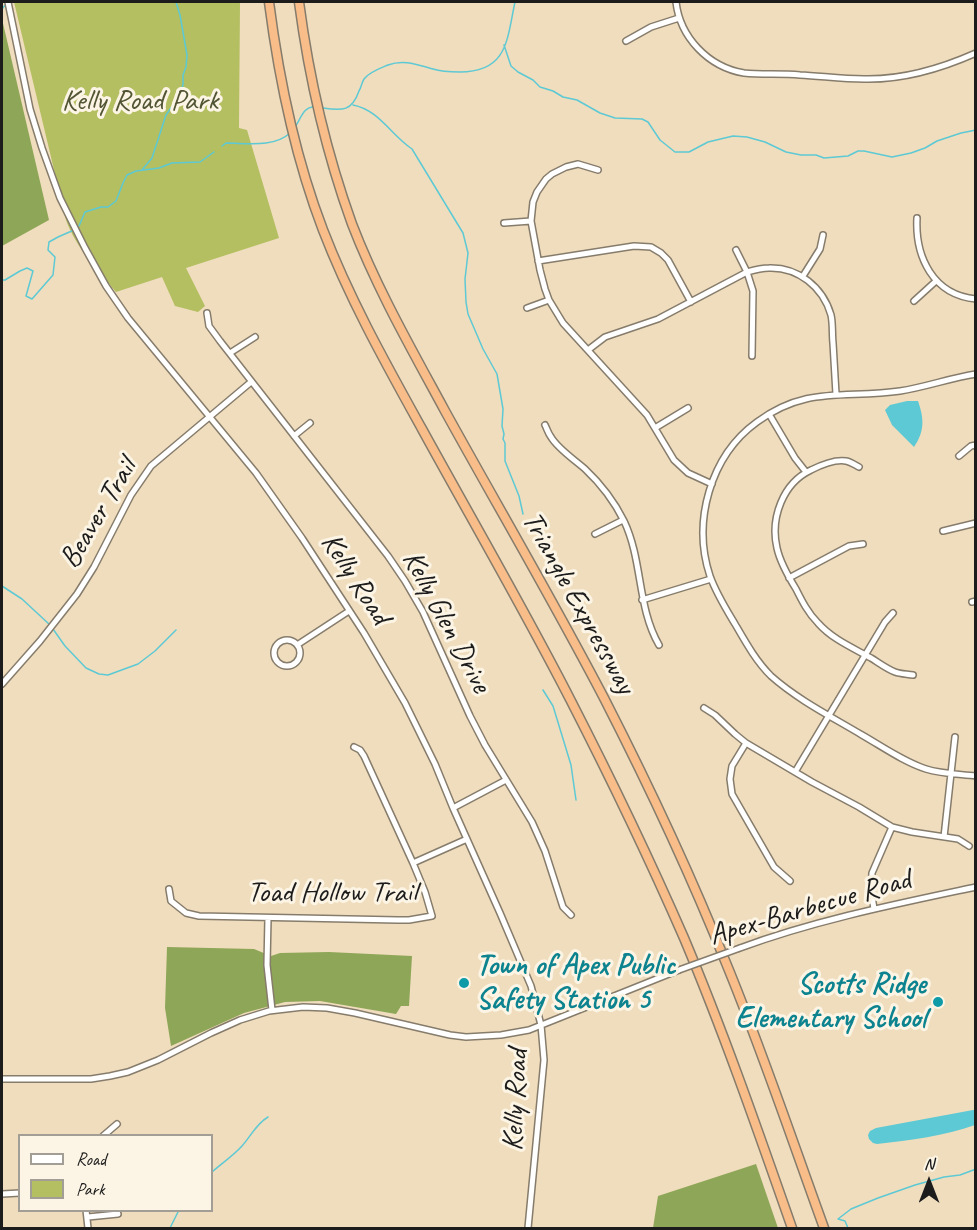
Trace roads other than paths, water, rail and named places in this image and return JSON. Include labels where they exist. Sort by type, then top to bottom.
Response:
[{"type":"highway","name":"Triangle Expressway","points":[[269,2],[283,92],[297,150],[312,201],[334,258],[372,338],[555,672],[627,813],[684,939],[728,1048],[792,1228]]},
{"type":"highway","name":"Triangle Expressway","points":[[299,2],[312,82],[324,134],[342,195],[362,246],[385,299],[589,671],[652,796],[701,902],[726,963],[768,1071],[824,1228]]},
{"type":"street","name":"Kelly Road","points":[[8,2],[30,109],[60,198],[75,231],[106,286],[128,318],[256,472],[276,500],[383,664],[435,764],[531,986],[541,1025],[544,1060],[528,1228]]},
{"type":"street","points":[[676,2],[679,18],[692,42],[709,58],[723,66],[744,73],[883,79],[944,66],[975,53]]},
{"type":"street","points":[[626,41],[651,27],[679,18]]},
{"type":"street","points":[[598,170],[578,164],[566,167],[552,174],[541,185],[533,202],[531,221],[542,280],[549,300],[564,323],[642,408],[679,466],[693,476],[712,484]]},
{"type":"street","points":[[917,218],[916,233],[919,244],[926,265],[936,281],[956,294],[975,299]]},
{"type":"street","points":[[504,223],[531,221]]},
{"type":"street","points":[[803,276],[820,249],[823,235]]},
{"type":"street","points":[[538,261],[634,246],[651,247],[668,260],[691,302]]},
{"type":"street","points":[[736,250],[747,272],[753,298],[752,356]]},
{"type":"street","points":[[588,350],[605,337],[658,319],[747,272],[760,268],[779,268],[803,276],[823,298],[831,316],[836,394]]},
{"type":"street","points":[[914,301],[936,281]]},
{"type":"street","points":[[527,309],[549,300]]},
{"type":"street","name":"Kelly Glen Drive","points":[[207,313],[209,326],[405,581],[427,620],[470,716],[532,822],[564,907],[571,915]]},
{"type":"street","points":[[230,353],[255,337]]},
{"type":"street","points":[[975,374],[904,390],[821,395],[800,400],[769,414],[741,436],[725,457],[712,484],[705,510],[703,533],[705,557],[719,596],[749,649],[761,665],[786,688],[906,760],[928,770],[975,776]]},
{"type":"street","name":"Beaver Trail","points":[[2,684],[77,594],[131,495],[151,466],[252,382]]},
{"type":"street","points":[[655,428],[688,408]]},
{"type":"street","points":[[769,414],[806,472]]},
{"type":"street","points":[[294,436],[310,423]]},
{"type":"street","points":[[545,425],[553,440],[603,488],[623,520],[634,549],[642,600],[651,632],[659,645]]},
{"type":"street","points":[[958,456],[975,445]]},
{"type":"street","points":[[859,467],[847,461],[825,464],[806,472],[793,484],[780,504],[775,522],[776,546],[789,578],[809,613],[820,626],[896,673],[913,675]]},
{"type":"street","points":[[595,534],[623,520]]},
{"type":"street","points":[[943,531],[975,523]]},
{"type":"street","points":[[789,578],[849,546],[863,544]]},
{"type":"street","points":[[642,600],[711,579]]},
{"type":"street","points":[[297,645],[350,611]]},
{"type":"street","points":[[795,772],[865,654],[893,613]]},
{"type":"street","points":[[291,640],[297,645],[300,653],[294,664],[285,666],[277,661],[274,653],[279,643],[291,640]]},
{"type":"street","points":[[704,708],[746,743],[892,827],[958,839],[969,846]]},
{"type":"street","points":[[944,837],[955,737]]},
{"type":"street","points":[[746,743],[732,766],[730,790],[774,867],[790,881]]},
{"type":"street","name":"Toad Hollow Trail","points":[[169,889],[171,900],[186,913],[199,916],[398,920],[432,916],[413,863],[364,756],[354,747]]},
{"type":"street","points":[[453,808],[506,780]]},
{"type":"street","points":[[874,909],[871,890],[872,873],[892,827]]},
{"type":"street","points":[[413,863],[467,838]]},
{"type":"street","name":"Apex-Barbecue Road","points":[[2,1079],[91,1078],[128,1072],[240,1020],[272,1010],[303,1007],[327,1008],[466,1037],[501,1035],[529,1030],[679,970],[783,934],[874,909],[975,887]]},
{"type":"street","points":[[268,918],[267,965],[272,1010]]},
{"type":"street","points":[[105,1134],[117,1124]]},
{"type":"street","points":[[2,1194],[18,1193]]},
{"type":"street","points":[[88,1228],[87,1214],[118,1214]]},
{"type":"water","points":[[918,401],[921,413],[922,430],[914,447],[892,425],[885,410],[890,405]]},
{"type":"water","points":[[975,1110],[975,1125],[964,1129],[877,1144],[869,1139],[870,1131],[876,1128]]},
{"type":"waterway","points":[[142,170],[152,158],[166,115],[181,94],[187,55],[176,2]]},
{"type":"waterway","points":[[323,108],[341,109],[350,106],[366,77],[375,70],[394,63],[411,63],[453,72],[476,71],[488,66],[503,51],[515,2]]},
{"type":"waterway","points":[[2,9],[6,4]]},
{"type":"waterway","points":[[504,45],[511,66],[540,87],[563,97],[577,100],[600,113],[615,118],[642,119],[648,122],[660,140],[675,152],[689,152],[708,142],[733,136],[765,142],[786,152],[801,155],[816,155],[824,158],[848,156],[864,151],[892,157],[911,153],[937,141],[976,130]]},
{"type":"waterway","points":[[353,105],[378,117],[412,149],[463,233],[468,253],[465,279],[468,314],[497,374],[503,409],[505,461],[519,496],[523,514]]},
{"type":"waterway","points":[[295,127],[305,111],[315,107]]},
{"type":"waterway","points":[[222,146],[226,143],[268,143],[290,133]]},
{"type":"waterway","points":[[79,226],[85,212],[108,207],[116,201],[127,175],[172,163],[200,162],[214,152]]},
{"type":"waterway","points":[[2,280],[27,268],[33,271],[26,296],[32,299],[53,275],[55,257],[48,250],[49,242],[74,230]]},
{"type":"waterway","points":[[2,586],[22,599],[50,625]]},
{"type":"waterway","points":[[53,629],[65,646],[86,668],[108,675],[138,664],[176,630]]},
{"type":"waterway","points":[[543,690],[553,706],[571,765],[576,800]]},
{"type":"waterway","points":[[213,1171],[239,1149],[268,1117]]},
{"type":"waterway","points":[[848,1228],[845,1221],[838,1219],[851,1209],[915,1185],[976,1169]]},
{"type":"waterway","points":[[170,1228],[178,1212]]},
{"type":"place","name":"Town of Apex Public Safety Station 5","points":[[464,983]]},
{"type":"place","name":"Scotts Ridge Elementary School","points":[[938,1002]]},
{"type":"park label","name":"Kelly Road Park","points":[[140,101]]}]
